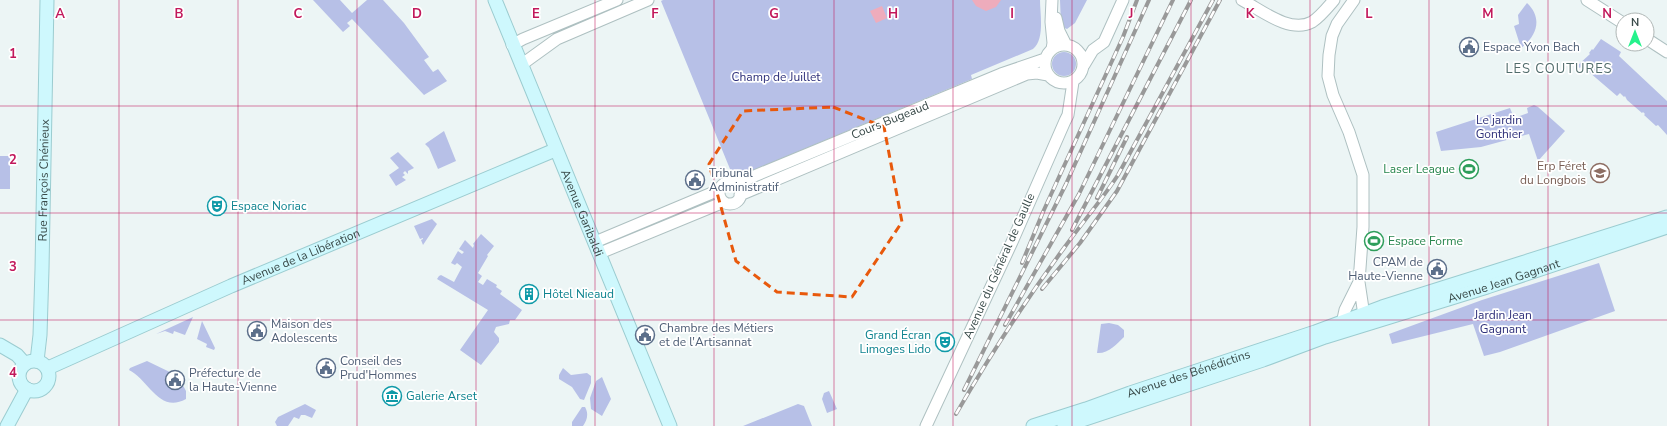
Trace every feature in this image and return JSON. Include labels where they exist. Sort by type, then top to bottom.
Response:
[{"type":"main road","name":"Rue François Chénieux","points":[[37,364],[40,335],[42,269],[47,0]]},
{"type":"main road","name":"Avenue Garibaldi","points":[[495,0],[555,150],[597,247],[670,426]]},
{"type":"main road","name":"Avenue de la Libération","points":[[37,364],[238,283],[555,150]]},
{"type":"main road","name":"Avenue Jean Gagnant","points":[[1365,320],[1667,217]]},
{"type":"main road","name":"Avenue Jean Gagnant","points":[[1341,327],[1487,287],[1667,227]]},
{"type":"main road","name":"Avenue des Bénédictins","points":[[1033,426],[1130,393],[1341,327]]},
{"type":"main road","name":"Avenue des Bénédictins","points":[[1064,426],[1341,327]]},
{"type":"main road","points":[[0,345],[16,355],[37,364],[50,376],[47,385],[39,390],[27,389],[22,384],[19,377],[20,370],[37,364]]},
{"type":"main road","points":[[7,426],[27,389]]},
{"type":"street","points":[[512,45],[617,0]]},
{"type":"street","points":[[521,65],[557,39],[648,0]]},
{"type":"street","points":[[1058,83],[1066,84],[1073,82],[1081,74],[1084,65],[1093,50],[1104,42],[1123,0]]},
{"type":"street","points":[[1242,0],[1282,22],[1294,25],[1309,23],[1321,14],[1334,0]]},
{"type":"street","points":[[1354,0],[1337,24],[1332,36],[1328,66],[1329,85],[1332,95],[1348,132],[1363,175],[1363,227],[1359,282],[1365,320]]},
{"type":"street","points":[[1587,0],[1615,19]]},
{"type":"street","points":[[1052,1],[1059,31],[1066,45]]},
{"type":"street","points":[[1052,1],[1051,22],[1053,43],[1045,65],[1048,75],[1058,83],[1068,106]]},
{"type":"street","points":[[1655,44],[1667,52]]},
{"type":"street","points":[[1049,54],[1057,46],[1066,45],[1073,47],[1080,52],[1084,65]]},
{"type":"street","points":[[1080,52],[1093,50]]},
{"type":"street","name":"Cours Bugeaud","points":[[735,184],[1049,54]]},
{"type":"street","name":"Cours Bugeaud","points":[[740,195],[1027,74],[1037,73],[1048,75]]},
{"type":"street","name":"Avenue du Général de Gaulle","points":[[926,426],[1012,242],[1065,121],[1073,82]]},
{"type":"street","points":[[732,182],[740,188],[738,200],[732,203],[724,202],[597,247],[719,190],[725,183],[732,182]]},
{"type":"street","points":[[719,190],[720,197],[724,202]]},
{"type":"street","points":[[1341,327],[1345,310],[1359,282]]},
{"type":"highlighted area","points":[[833,107],[884,127],[902,222],[852,297],[777,292],[736,261],[709,164],[743,111]]},
{"type":"green space","points":[[313,0],[340,0],[352,13],[367,0],[383,0],[404,23],[429,57],[424,60],[433,72],[438,69],[447,81],[424,95],[352,19],[347,23],[350,26],[343,32]]},
{"type":"green space","name":"Champ de Juillet","points":[[1040,0],[1041,19],[1039,39],[1037,45],[1033,49],[971,75],[972,79],[737,177],[733,175],[730,169],[661,1]]},
{"type":"green space","points":[[1060,0],[1087,0],[1075,23],[1067,29],[1061,25]]},
{"type":"green space","points":[[1527,3],[1535,15],[1536,27],[1531,38],[1521,48],[1514,26],[1519,24],[1518,15]]},
{"type":"green space","points":[[1601,39],[1615,48],[1615,52],[1621,52],[1619,56],[1667,101],[1667,135],[1658,125],[1656,126],[1644,115],[1645,114],[1643,112],[1642,113],[1627,100],[1625,96],[1624,97],[1620,93],[1617,96],[1582,66],[1580,68],[1577,66],[1590,54],[1589,53],[1592,49],[1593,50]]},
{"type":"green space","points":[[1064,52],[1073,55],[1076,64],[1073,73],[1064,76],[1055,73],[1052,64],[1055,55]]},
{"type":"green space","name":"Le jardin Gonthier","points":[[1534,105],[1565,131],[1538,161],[1529,134],[1481,147],[1441,151],[1436,132],[1510,108],[1514,118],[1528,113],[1527,108]]},
{"type":"green space","points":[[444,131],[456,161],[438,169],[429,148],[425,144]]},
{"type":"green space","points":[[398,152],[414,168],[408,171],[408,174],[405,171],[403,173],[405,175],[402,177],[406,180],[396,186],[389,175],[399,168],[390,158]]},
{"type":"green space","points":[[0,156],[10,156],[10,189],[0,189]]},
{"type":"green space","points":[[432,219],[437,224],[423,245],[421,240],[423,238],[420,239],[414,226]]},
{"type":"green space","points":[[481,234],[494,246],[487,255],[488,256],[478,273],[482,276],[478,282],[483,285],[487,279],[497,285],[496,287],[502,291],[500,294],[522,310],[515,320],[510,320],[509,324],[496,327],[494,332],[499,338],[499,342],[481,365],[460,350],[488,310],[437,279],[441,275],[454,282],[462,267],[457,263],[455,265],[451,263],[458,251],[462,254],[464,252],[459,249],[465,240],[473,248],[473,244]]},
{"type":"green space","name":"Jardin Jean Gagnant","points":[[1599,263],[1615,311],[1500,352],[1484,356],[1473,324],[1392,344],[1389,334],[1482,300]]},
{"type":"green space","points":[[193,317],[185,335],[174,331],[173,334],[165,331],[156,334]]},
{"type":"green space","points":[[202,321],[215,348],[214,350],[206,347],[207,344],[197,339]]},
{"type":"green space","points":[[1109,323],[1118,325],[1124,330],[1124,337],[1109,350],[1097,353],[1101,324]]},
{"type":"green space","points":[[147,361],[178,376],[186,391],[186,399],[177,402],[169,402],[161,399],[143,381],[129,370],[130,368]]},
{"type":"green space","points":[[563,368],[571,375],[587,373],[591,376],[591,383],[584,400],[580,399],[572,387],[559,379],[559,375]]},
{"type":"green space","points":[[602,377],[611,399],[602,416],[591,409],[590,398],[596,381]]},
{"type":"green space","points":[[829,391],[837,409],[827,413],[822,399],[824,393]]},
{"type":"green space","points":[[305,404],[316,410],[312,418],[301,415],[299,419],[294,417],[288,426],[277,426],[275,422],[278,417]]},
{"type":"green space","points":[[798,404],[804,406],[812,426],[743,426]]},
{"type":"green space","points":[[582,407],[585,407],[587,412],[587,417],[583,426],[572,426],[572,422]]},
{"type":"shaded area","points":[[972,0],[1001,0],[996,7],[986,11],[976,6]]},
{"type":"shaded area","points":[[882,6],[887,18],[876,23],[870,11]]},
{"type":"railway","points":[[1022,263],[1043,212],[1123,37],[1137,0]]},
{"type":"railway","points":[[964,390],[1066,184],[1149,0]]},
{"type":"railway","points":[[1005,325],[1079,194],[1173,0]]},
{"type":"railway","points":[[1072,230],[1191,0]]},
{"type":"railway","points":[[956,414],[981,371],[1021,309],[1118,175],[1213,0]]},
{"type":"railway","points":[[1042,289],[1080,243],[1117,191],[1220,0]]},
{"type":"railway","points":[[1097,198],[1127,137]]},
{"type":"place","name":"Espace Yvon Bach","points":[[1469,47]]},
{"type":"place","name":"Laser League","points":[[1469,169]]},
{"type":"place","name":"Erp Féret du Longbois","points":[[1600,173]]},
{"type":"place","name":"Tribunal Administratif","points":[[695,180]]},
{"type":"place","name":"Espace Noriac","points":[[217,206]]},
{"type":"place","name":"Espace Forme","points":[[1374,241]]},
{"type":"place","name":"CPAM de Haute-Vienne","points":[[1437,269]]},
{"type":"place","name":"Hôtel Nieaud","points":[[529,294]]},
{"type":"place","name":"Maison des Adolescents","points":[[257,331]]},
{"type":"place","name":"Chambre des Métiers et de l'Artisannat","points":[[645,335]]},
{"type":"place","name":"Grand Écran Limoges Lido","points":[[945,342]]},
{"type":"place","name":"Conseil des Prud'Hommes","points":[[326,368]]},
{"type":"place","name":"Préfecture de la Haute-Vienne","points":[[175,380]]},
{"type":"place","name":"Galerie Arset","points":[[392,396]]},
{"type":"district","name":"LES COUTURES","points":[[1559,69]]}]
